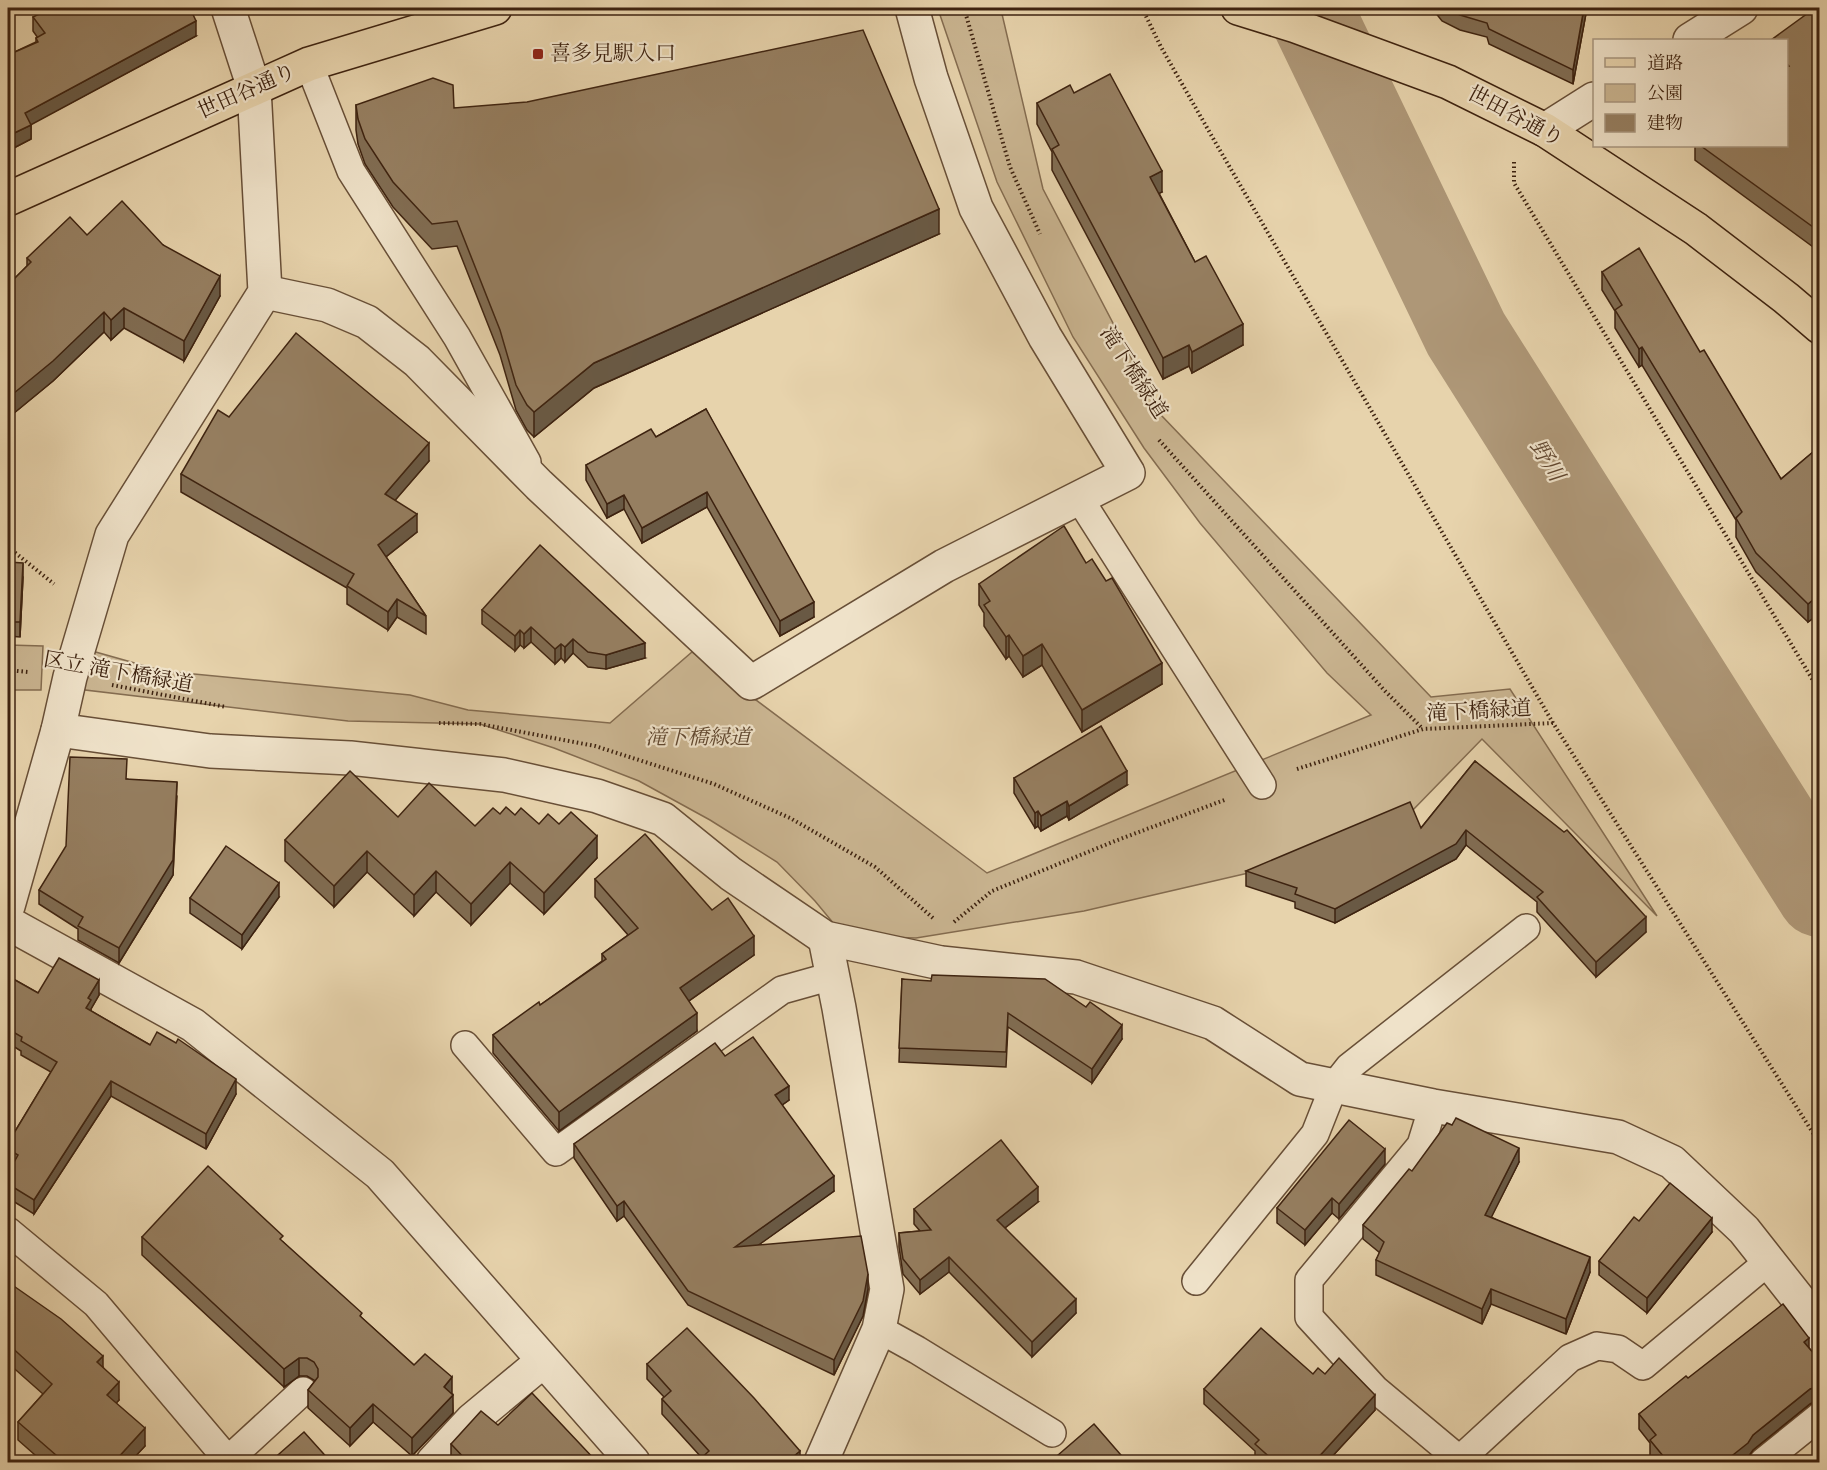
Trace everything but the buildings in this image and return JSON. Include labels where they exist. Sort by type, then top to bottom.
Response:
[{"type":"main road","name":"世田谷通り","points":[[8,199],[309,64],[495,8]]},
{"type":"main road","name":"世田谷通り","points":[[1238,8],[1296,26],[1448,82],[1545,130],[1696,229],[1820,327]]},
{"type":"street","points":[[8,906],[58,730],[70,677],[112,535],[266,292],[254,88],[228,8]]},
{"type":"street","points":[[266,292],[327,305],[368,322],[417,361],[539,484],[751,683],[944,567],[1128,473],[1045,337],[976,208],[931,78],[912,8]]},
{"type":"street","points":[[1692,39],[1741,8]]},
{"type":"street","points":[[1545,130],[1593,100]]},
{"type":"street","points":[[58,730],[210,751],[350,758],[504,775],[597,796],[663,819],[731,874],[825,938],[941,963],[1076,977],[1213,1023],[1300,1079],[1433,1106],[1618,1137],[1672,1162],[1744,1230],[1800,1301],[1820,1336]]},
{"type":"street","points":[[8,923],[194,1025],[380,1174],[633,1462]]},
{"type":"street","points":[[821,1462],[879,1329],[887,1289],[825,938]]},
{"type":"street","points":[[433,1462],[472,1420],[543,1361]]},
{"type":"lane","points":[[309,64],[351,171],[457,337],[539,484]]},
{"type":"lane","points":[[1079,498],[1262,785]]},
{"type":"lane","points":[[1196,1281],[1315,1134],[1334,1086],[1349,1067],[1526,928]]},
{"type":"lane","points":[[465,1045],[556,1152],[782,990],[832,976]]},
{"type":"lane","points":[[1433,1106],[1420,1145],[1309,1280],[1308,1317],[1375,1389],[1459,1461],[1570,1358],[1597,1346],[1618,1349],[1643,1366],[1769,1262]]},
{"type":"lane","points":[[8,1231],[96,1304],[228,1460],[303,1390]]},
{"type":"lane","points":[[879,1329],[1052,1433]]},
{"type":"lane","points":[[1763,1462],[1820,1416]]},
{"type":"path","points":[[964,8],[1010,167],[1043,239]]},
{"type":"path","points":[[1142,8],[1161,47],[1212,137],[1553,723],[1820,1144]]},
{"type":"path","points":[[1514,115],[1514,183],[1820,692]]},
{"type":"path","name":"滝下橋緑道","points":[[1156,435],[1385,691],[1423,729]]},
{"type":"path","points":[[8,547],[89,613]]},
{"type":"path","name":"区立 滝下橋緑道","points":[[8,670],[70,677],[223,707]]},
{"type":"path","name":"滝下橋緑道","points":[[941,963],[946,928],[992,891],[1262,785],[1301,767],[1423,729],[1553,723]]},
{"type":"green space","name":"滝下橋緑道","points":[[939,12],[1002,14],[1043,189],[1161,415],[1431,697],[1510,689],[1657,916],[1482,739],[1407,816],[1257,871],[1084,911],[916,938],[885,937],[849,942],[815,901],[777,862],[710,820],[639,781],[554,748],[480,724],[348,721],[77,689],[85,649],[163,671],[410,695],[468,710],[610,723],[692,652],[987,873],[1371,715],[1327,673],[1200,523],[1144,448],[1073,337],[997,182]]},
{"type":"green space","points":[[8,645],[43,646],[41,690],[8,690]]},
{"type":"waterway","name":"野川","points":[[1309,8],[1466,334],[1820,894]]},
{"type":"place","name":"喜多見駅入口","points":[[538,54]]}]
